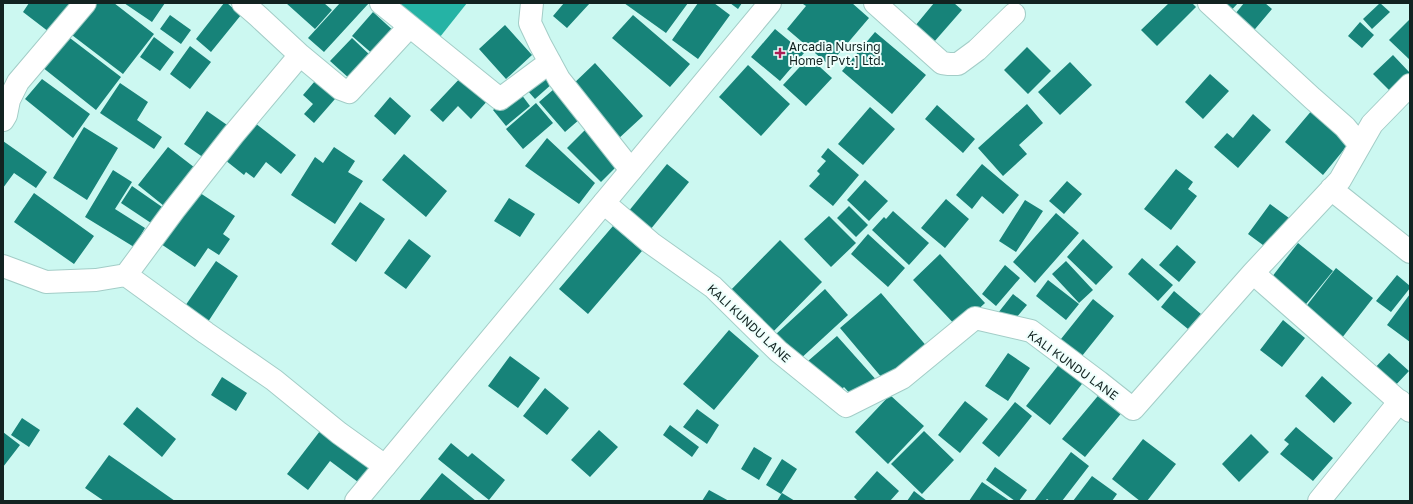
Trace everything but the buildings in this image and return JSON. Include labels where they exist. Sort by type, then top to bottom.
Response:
[{"type":"street","points":[[3,120],[6,115],[9,100],[18,82],[85,3]]},
{"type":"street","points":[[243,3],[300,55],[341,88],[349,92],[409,27]]},
{"type":"street","points":[[381,3],[409,27],[500,98],[550,62]]},
{"type":"street","points":[[532,3],[530,23],[559,79],[631,170]]},
{"type":"street","points":[[356,501],[770,3]]},
{"type":"street","points":[[875,3],[942,63],[949,64],[958,64],[977,50],[1014,14]]},
{"type":"street","points":[[1209,3],[1307,94],[1345,127],[1360,145]]},
{"type":"street","points":[[3,266],[46,282],[96,280],[126,275],[233,135],[300,55]]},
{"type":"street","points":[[1319,501],[1405,406],[1252,273],[1340,180],[1372,124],[1410,85]]},
{"type":"street","points":[[1331,189],[1410,252]]},
{"type":"street","name":"KALI KUNDU LANE","points":[[604,203],[652,243],[713,287],[778,351],[846,406],[902,378],[975,318],[1031,331],[1133,409],[1252,273]]},
{"type":"street","points":[[126,275],[274,380],[339,433],[385,466]]},
{"type":"shaded area","points":[[383,3],[467,3],[436,42]]},
{"type":"place","name":"Arcadia Nursing Home [Pvt.] Ltd.","points":[[780,53]]}]
